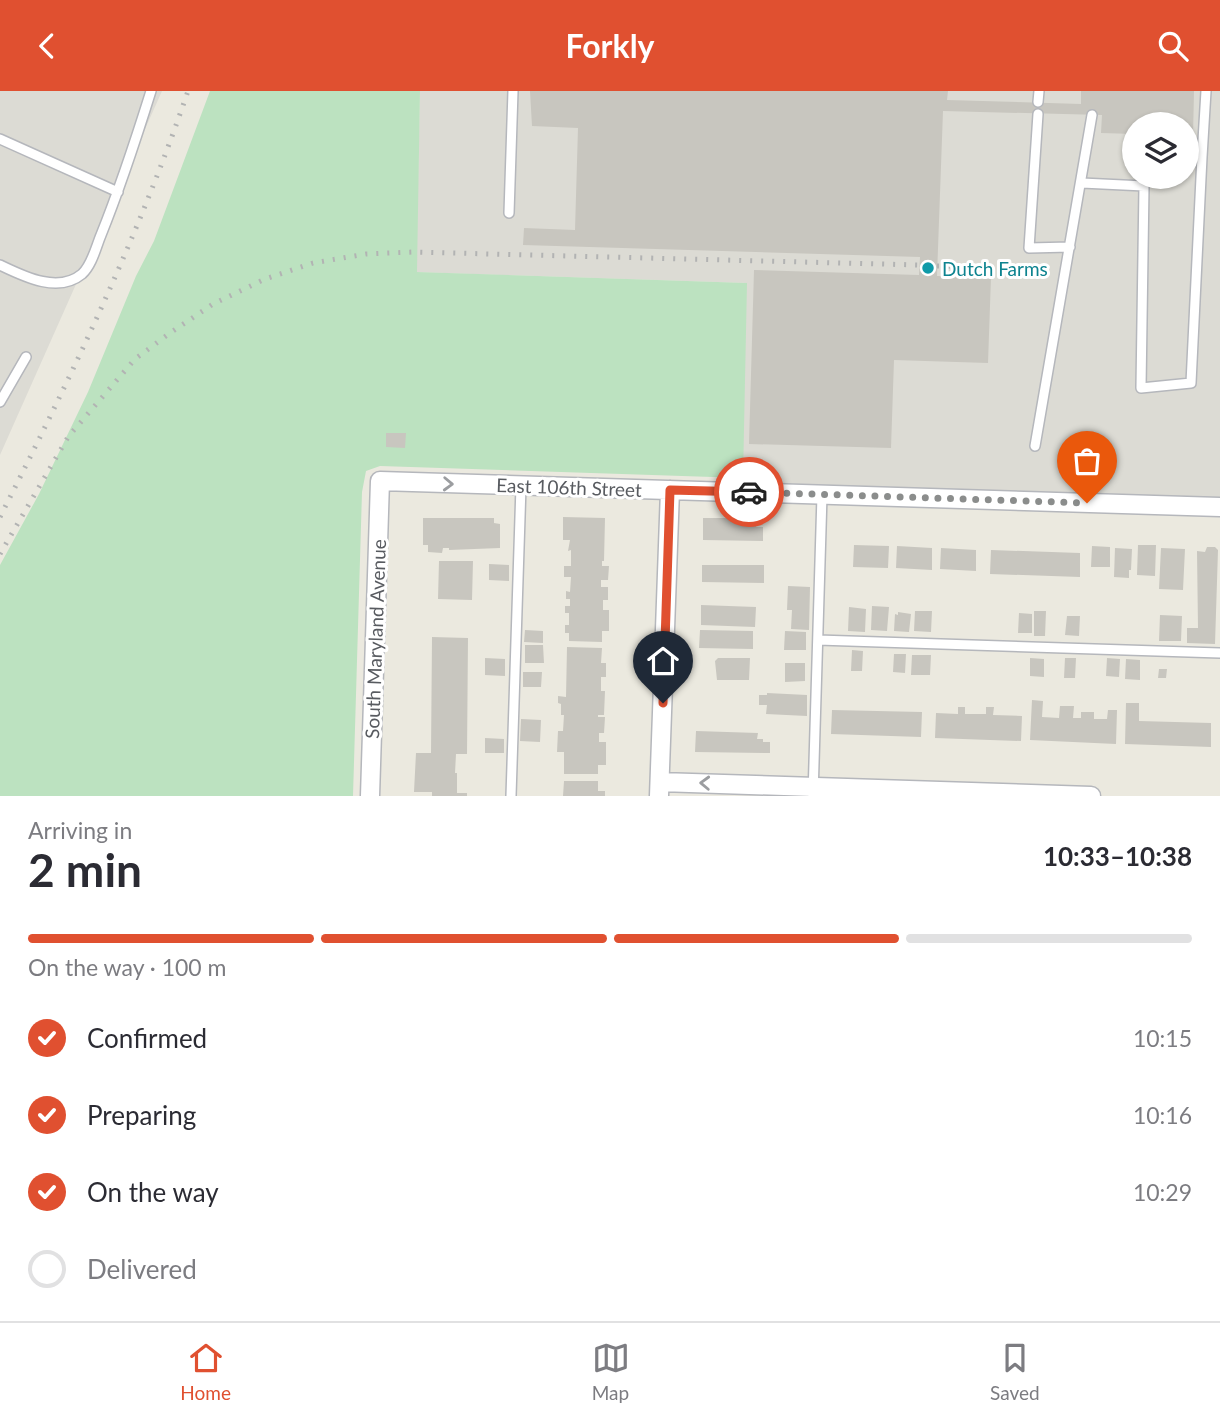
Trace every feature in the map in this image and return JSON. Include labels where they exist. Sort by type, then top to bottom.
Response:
[{"type":"street","name":"East 106th Street","points":[[380,481],[1220,507]]},
{"type":"street","name":"South Maryland Avenue","points":[[370,796],[380,481]]},
{"type":"street","points":[[670,490],[660,789],[1091,796]]},
{"type":"lane","points":[[0,265],[27,278],[52,283],[69,280],[83,273],[118,192],[151,91]]},
{"type":"lane","points":[[509,213],[513,91]]},
{"type":"lane","points":[[1038,103],[1039,91]]},
{"type":"lane","points":[[1146,189],[1141,388],[1191,383],[1206,91]]},
{"type":"lane","points":[[1038,114],[1029,247],[1070,247]]},
{"type":"lane","points":[[1035,446],[1093,115]]},
{"type":"lane","points":[[0,139],[118,192]]},
{"type":"lane","points":[[1082,183],[1122,182]]},
{"type":"lane","points":[[0,402],[26,357]]},
{"type":"lane","points":[[511,796],[521,486]]},
{"type":"lane","points":[[813,792],[822,495]]},
{"type":"lane","points":[[818,640],[1220,653]]},
{"type":"shaded area","points":[[0,91],[162,91],[0,455]]},
{"type":"shaded area","points":[[420,91],[1220,91],[1220,510],[742,496],[746,283],[416,272]]},
{"type":"green space","points":[[210,91],[420,91],[417,272],[747,283],[743,478],[380,466],[366,471],[362,492],[353,796],[0,796],[0,565],[39,494],[88,392],[136,276],[154,241]]},
{"type":"building","name":"Dutch Farms","points":[[530,91],[948,91],[947,100],[1081,104],[1081,91],[1194,91],[1194,112],[1122,112],[1122,134],[1101,133],[1102,115],[943,111],[937,276],[991,277],[988,363],[894,360],[891,448],[749,444],[754,270],[919,275],[920,257],[523,245],[524,228],[575,230],[578,128],[532,126]]},
{"type":"building","points":[[386,433],[406,433],[405,448],[386,447]]},
{"type":"building","points":[[563,517],[605,518],[602,566],[609,566],[608,580],[601,580],[601,587],[608,587],[608,600],[603,600],[603,610],[609,610],[609,631],[602,631],[602,642],[569,641],[569,633],[565,633],[565,625],[569,625],[569,613],[565,613],[565,606],[570,606],[566,591],[570,592],[571,577],[564,577],[564,566],[571,566],[571,550],[568,551],[570,540],[563,540]]},
{"type":"building","points":[[423,518],[494,518],[494,523],[500,524],[500,548],[443,548],[442,553],[428,552],[428,545],[423,545]]},
{"type":"building","points":[[703,518],[756,518],[756,527],[763,527],[763,541],[703,540]]},
{"type":"building","points":[[854,545],[889,546],[888,568],[853,567]]},
{"type":"building","points":[[1138,545],[1156,545],[1155,576],[1137,575]]},
{"type":"building","points":[[897,546],[932,548],[932,570],[896,568]]},
{"type":"building","points":[[1092,546],[1110,547],[1110,567],[1091,567]]},
{"type":"building","points":[[1207,547],[1215,547],[1218,550],[1215,644],[1187,643],[1187,628],[1198,628],[1197,551],[1205,552]]},
{"type":"building","points":[[941,548],[976,550],[976,571],[940,569]]},
{"type":"building","points":[[1115,548],[1132,549],[1129,578],[1114,577]]},
{"type":"building","points":[[1161,548],[1185,549],[1183,590],[1159,589]]},
{"type":"building","points":[[991,550],[1080,553],[1080,577],[990,574]]},
{"type":"building","points":[[439,561],[473,561],[472,600],[438,599]]},
{"type":"building","points":[[489,564],[509,565],[509,581],[489,580]]},
{"type":"building","points":[[702,565],[764,565],[764,583],[702,582]]},
{"type":"building","points":[[788,586],[810,587],[809,630],[791,629],[792,610],[787,610]]},
{"type":"building","points":[[701,605],[756,607],[755,627],[701,625]]},
{"type":"building","points":[[872,606],[889,607],[887,631],[871,630]]},
{"type":"building","points":[[849,607],[866,609],[865,632],[848,631]]},
{"type":"building","points":[[915,611],[932,611],[931,632],[914,631]]},
{"type":"building","points":[[1034,611],[1046,611],[1045,636],[1034,636]]},
{"type":"building","points":[[898,612],[911,614],[909,632],[894,631],[895,614],[898,615]]},
{"type":"building","points":[[1019,613],[1032,614],[1032,633],[1018,633]]},
{"type":"building","points":[[1160,615],[1182,616],[1181,641],[1159,641]]},
{"type":"building","points":[[1067,616],[1080,616],[1079,636],[1065,635]]},
{"type":"building","points":[[525,630],[543,631],[543,643],[524,642]]},
{"type":"building","points":[[700,630],[753,631],[753,649],[699,648]]},
{"type":"building","points":[[785,631],[806,632],[806,650],[784,650]]},
{"type":"building","points":[[432,637],[468,638],[467,754],[456,754],[455,773],[457,793],[467,793],[467,796],[432,796],[432,792],[414,792],[416,753],[431,753]]},
{"type":"building","points":[[525,645],[543,645],[544,663],[525,663]]},
{"type":"building","points":[[567,647],[602,648],[601,663],[606,663],[606,677],[601,677],[601,691],[605,691],[604,715],[598,717],[605,717],[604,733],[599,733],[599,742],[606,742],[606,765],[598,765],[598,774],[564,774],[564,752],[557,752],[558,731],[563,731],[564,715],[561,715],[558,696],[566,697]]},
{"type":"building","points":[[852,650],[863,651],[862,671],[851,671]]},
{"type":"building","points":[[894,654],[906,654],[905,673],[893,672]]},
{"type":"building","points":[[912,655],[931,655],[930,675],[911,675]]},
{"type":"building","points":[[485,658],[505,659],[505,676],[485,675]]},
{"type":"building","points":[[718,658],[750,658],[749,680],[717,680],[715,661]]},
{"type":"building","points":[[1030,658],[1044,659],[1044,677],[1030,676]]},
{"type":"building","points":[[1065,658],[1076,658],[1075,678],[1064,678]]},
{"type":"building","points":[[1107,658],[1120,659],[1119,677],[1106,676]]},
{"type":"building","points":[[1126,659],[1140,660],[1140,680],[1125,679]]},
{"type":"building","points":[[785,663],[805,663],[805,681],[785,682]]},
{"type":"building","points":[[1159,669],[1167,669],[1166,678],[1158,678]]},
{"type":"building","points":[[523,672],[542,672],[541,687],[523,687]]},
{"type":"building","points":[[759,695],[807,695],[807,716],[766,714],[767,705],[759,705]]},
{"type":"building","points":[[1032,700],[1043,701],[1042,717],[1059,718],[1060,706],[1074,706],[1073,718],[1081,718],[1081,712],[1094,712],[1094,719],[1107,719],[1108,710],[1117,710],[1116,744],[1030,740]]},
{"type":"building","points":[[1126,703],[1139,703],[1139,721],[1211,723],[1211,747],[1125,744]]},
{"type":"building","points":[[958,707],[965,707],[965,714],[986,714],[986,707],[994,707],[993,715],[1022,716],[1021,741],[935,738],[936,713],[958,714]]},
{"type":"building","points":[[832,710],[922,712],[921,737],[831,734]]},
{"type":"building","points":[[521,719],[541,720],[540,742],[520,741]]},
{"type":"building","points":[[696,731],[758,733],[757,739],[770,742],[770,753],[695,752]]},
{"type":"building","points":[[485,738],[504,739],[504,753],[485,753]]},
{"type":"building","points":[[564,781],[598,781],[598,791],[605,791],[605,796],[563,796]]},
{"type":"railway","points":[[0,517],[102,307],[147,200],[188,91]]},
{"type":"railway","points":[[0,554],[68,437],[135,359],[213,304],[265,279],[313,263],[366,254],[413,252],[919,265]]},
{"type":"railway","points":[[937,266],[976,267]]},
{"type":"way so far","points":[[749,492],[1087,503]]},
{"type":"place","name":"Dutch Farms","points":[[928,268]]},
{"type":"route","points":[[663,703],[670,490],[749,492]]}]
